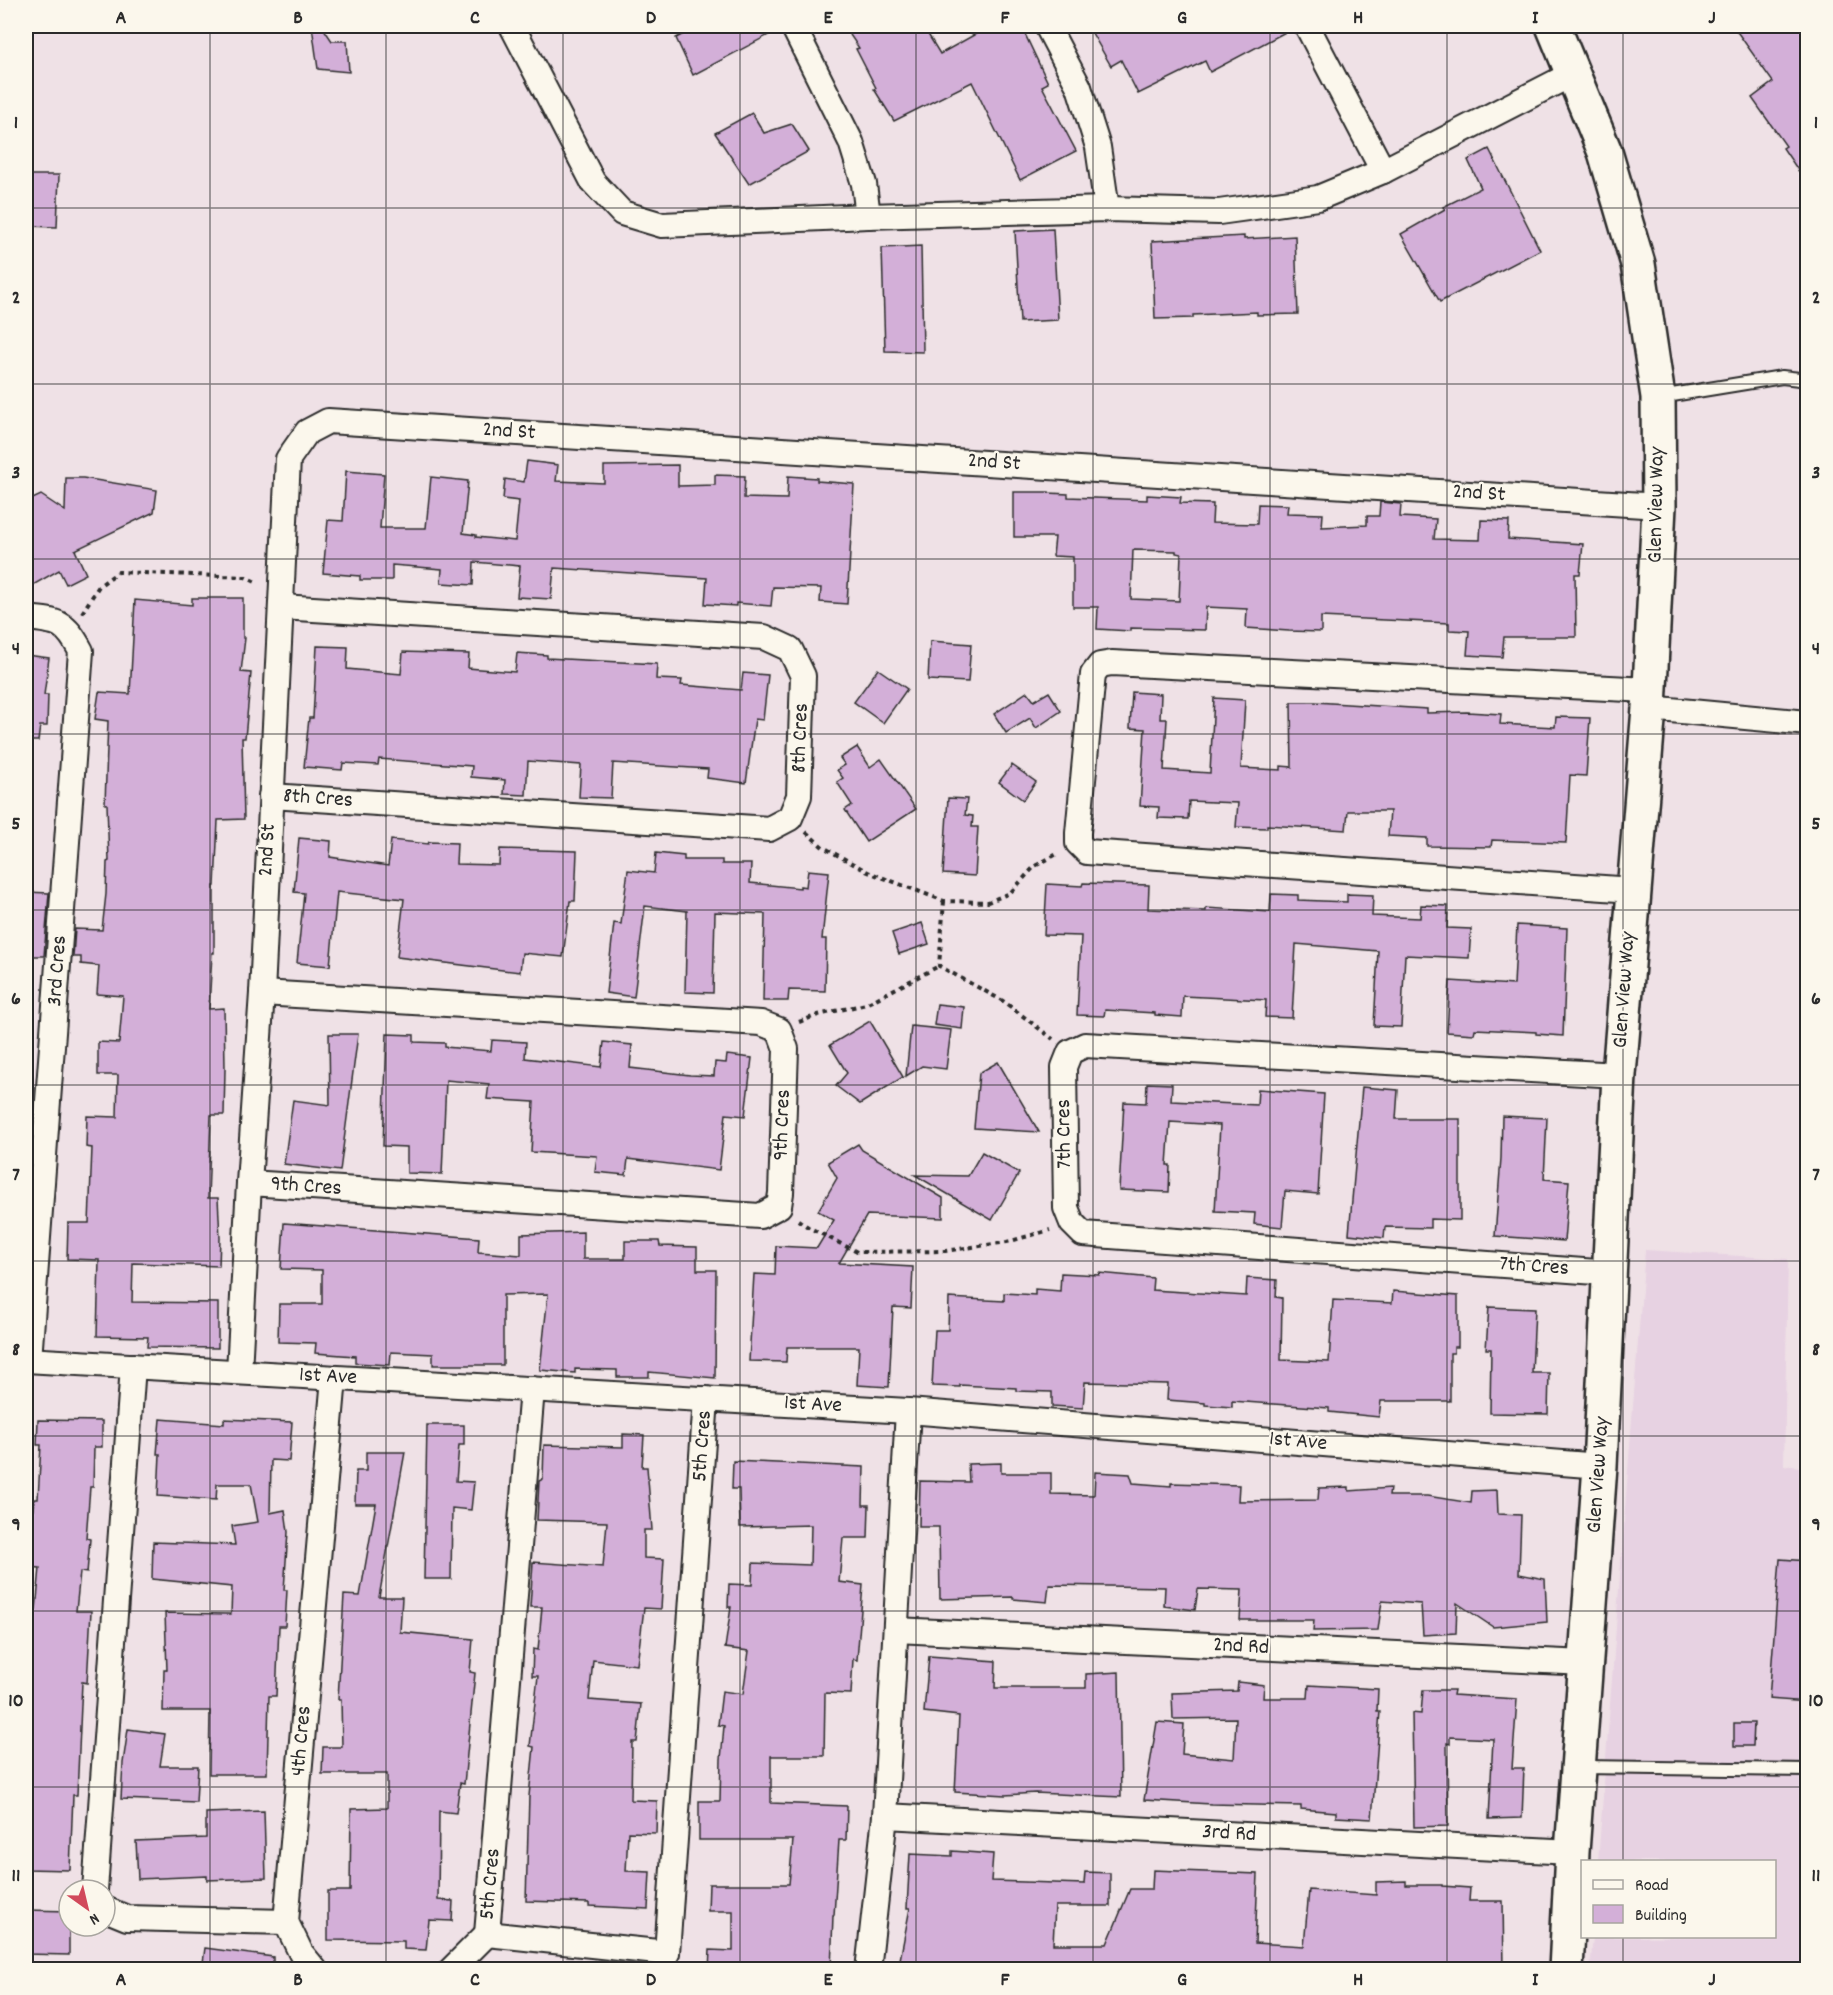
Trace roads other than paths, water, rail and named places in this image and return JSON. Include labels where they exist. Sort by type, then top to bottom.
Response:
[{"type":"street","points":[[512,26],[593,182],[622,213],[662,225],[1107,209],[1219,212],[1318,198],[1383,171],[1574,73]]},
{"type":"street","points":[[793,26],[851,141],[864,184],[868,216]]},
{"type":"street","points":[[1047,26],[1079,87],[1098,147],[1107,209]]},
{"type":"street","points":[[1307,26],[1383,171]]},
{"type":"street","name":"Glen View Way","points":[[1554,26],[1605,152],[1638,264],[1658,397],[1659,506],[1649,699],[1619,1075],[1600,1466],[1572,1852],[1566,1970]]},
{"type":"street","name":"2nd St","points":[[239,1372],[262,993],[288,459],[307,432],[328,421],[1659,506]]},
{"type":"street","name":"8th Cres","points":[[271,796],[769,830],[790,818],[799,796],[803,676],[790,649],[764,637],[281,607]]},
{"type":"street","name":"3rd Cres","points":[[26,618],[51,620],[71,632],[81,651],[27,1360]]},
{"type":"street","points":[[1633,890],[1087,852],[1078,843],[1093,674],[1100,665],[1112,663],[1649,699],[1808,723]]},
{"type":"street","name":"9th Cres","points":[[249,1183],[760,1216],[779,1206],[781,1193],[786,1049],[779,1030],[761,1023],[262,993]]},
{"type":"street","name":"7th Cres","points":[[1610,1273],[1083,1234],[1072,1223],[1066,1208],[1064,1067],[1070,1052],[1085,1045],[1619,1075]]},
{"type":"street","name":"1st Ave","points":[[27,1360],[908,1411],[1600,1466]]},
{"type":"street","points":[[96,1878],[133,1366]]},
{"type":"street","name":"4th Cres","points":[[286,1922],[334,1378]]},
{"type":"street","name":"5th Cres","points":[[532,1389],[488,1934],[669,1961],[706,1399]]},
{"type":"street","points":[[868,1970],[885,1816],[908,1411]]},
{"type":"street","name":"2nd Rd","points":[[896,1630],[1586,1663]]},
{"type":"street","name":"3rd Rd","points":[[885,1816],[1572,1852]]},
{"type":"street","points":[[117,1914],[127,1918],[286,1922],[301,1953],[315,1970]]},
{"type":"street","points":[[451,1970],[488,1934]]},
{"type":"lane","points":[[1658,397],[1782,377],[1808,380]]},
{"type":"lane","points":[[1578,1767],[1808,1770]]}]
